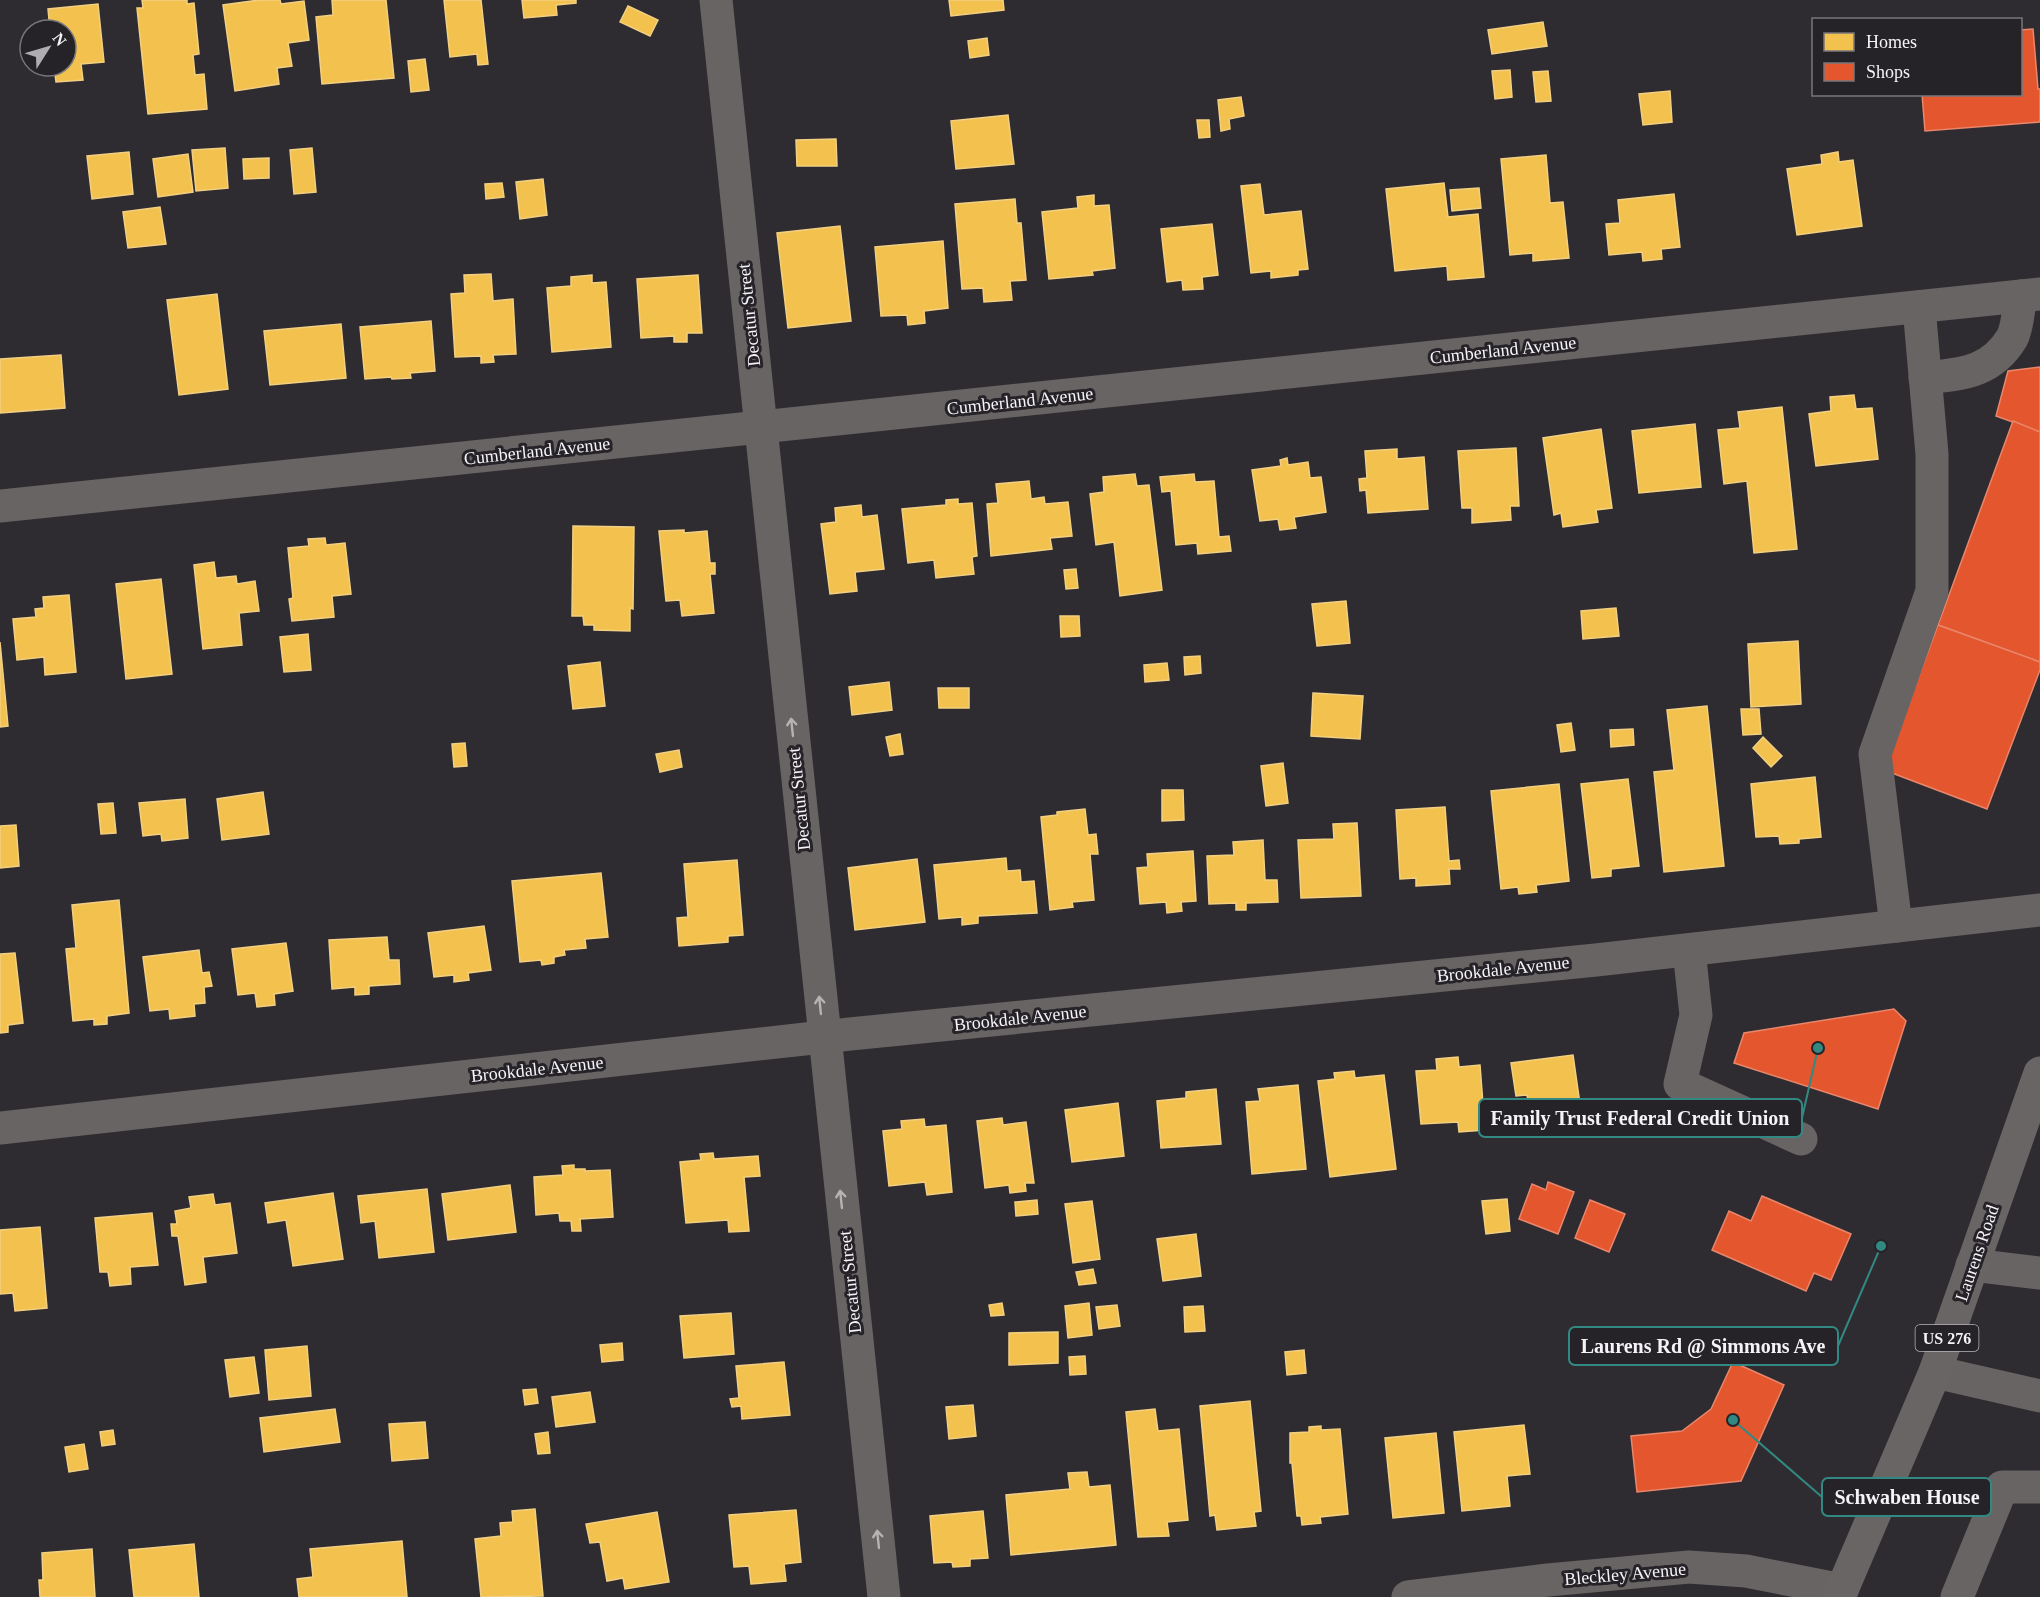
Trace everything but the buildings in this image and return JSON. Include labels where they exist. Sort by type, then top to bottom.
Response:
[{"type":"main road","name":"Laurens Road","points":[[1840,1594],[1935,1372],[2040,1073]]},
{"type":"street","name":"Decatur Street","points":[[716,0],[884,1597]]},
{"type":"street","name":"Cumberland Avenue","points":[[0,507],[2030,295]]},
{"type":"street","points":[[1925,378],[1970,373],[1991,363],[2013,337],[2030,295]]},
{"type":"street","points":[[1896,926],[1875,754],[1932,591],[1932,454],[1919,307]]},
{"type":"street","name":"Brookdale Avenue","points":[[0,1128],[824,1038],[1689,950],[2040,910]]},
{"type":"street","points":[[1689,950],[1696,1015],[1680,1084],[1801,1139]]},
{"type":"street","points":[[1972,1266],[2040,1273]]},
{"type":"street","points":[[1935,1372],[2040,1396]]},
{"type":"street","points":[[1957,1597],[2002,1487],[2040,1487]]},
{"type":"street","name":"Bleckley Avenue","points":[[1408,1597],[1548,1580],[1689,1568],[1746,1571],[1840,1594]]},
{"type":"place","name":"Family Trust Federal Credit Union","points":[[1818,1048]]},
{"type":"place","name":"Laurens Rd @ Simmons Ave","points":[[1881,1246]]},
{"type":"place","name":"Schwaben House","points":[[1733,1420]]}]
